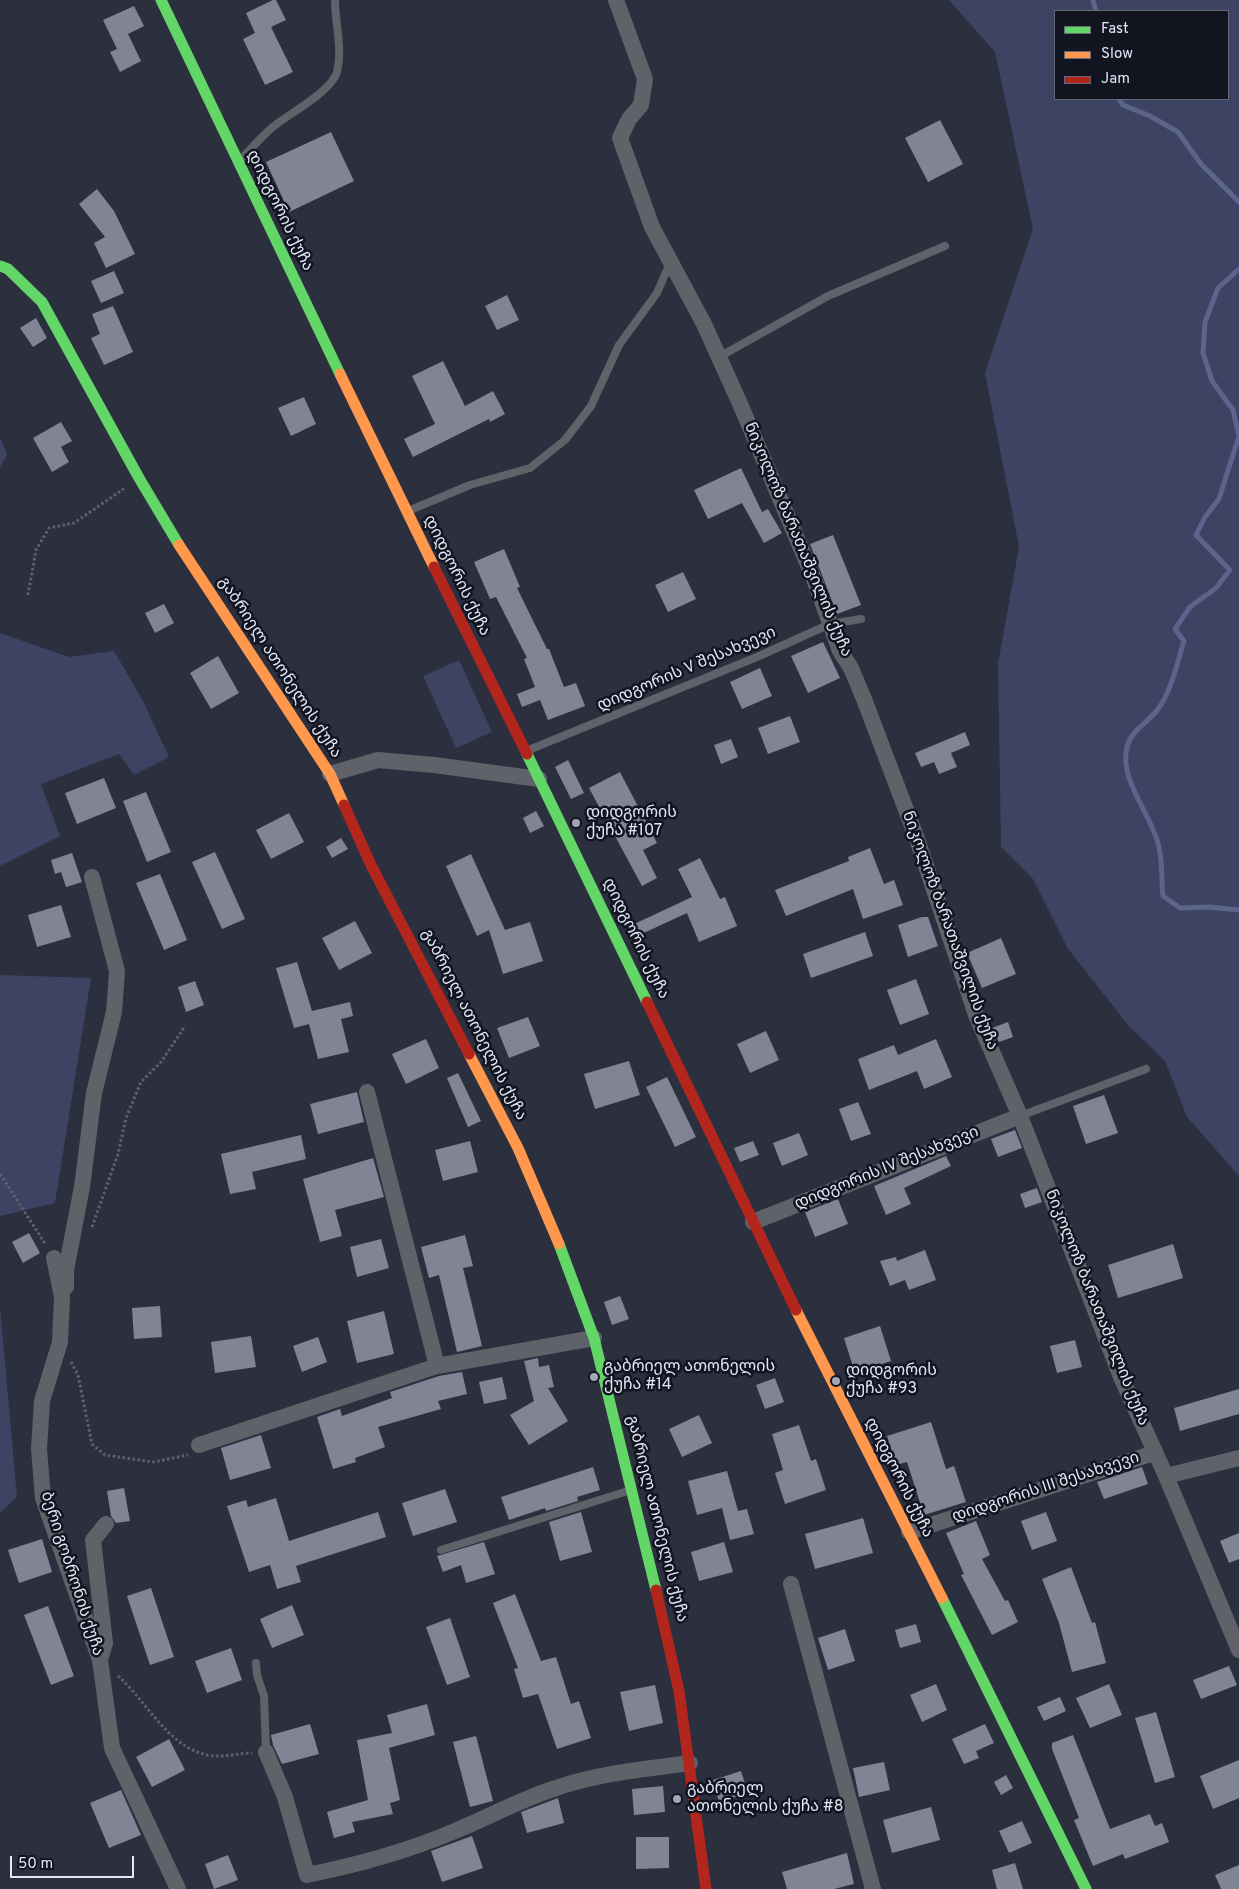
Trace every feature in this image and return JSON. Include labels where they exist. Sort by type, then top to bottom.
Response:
[{"type":"street","name":"დიდგორის ქუჩა","points":[[161,0],[406,512],[540,779],[836,1392],[909,1532],[1086,1889]]},
{"type":"street","name":"ნიკოლოზ ბარათაშვილის ქუჩა","points":[[616,0],[645,79],[641,106],[628,120],[620,138],[641,199],[719,357],[814,579],[840,651],[851,668],[864,699],[916,836],[976,1015],[1020,1116],[1121,1377],[1166,1476],[1239,1650]]},
{"type":"street","points":[[0,252],[4,268]]},
{"type":"street","name":"გაბრიელ ათონელის ქუჩა","points":[[4,268],[42,302],[139,478],[189,561],[330,774],[372,865],[518,1148],[575,1283],[594,1338],[633,1489],[677,1682],[690,1763],[706,1889]]},
{"type":"street","points":[[330,774],[378,760],[434,765],[540,779]]},
{"type":"street","points":[[60,1342],[66,1319],[66,1270],[82,1187],[94,1093],[114,1012],[117,971],[92,877]]},
{"type":"street","points":[[366,1092],[437,1366]]},
{"type":"street","name":"დიდგორის IV შესახვევი","points":[[753,1222],[1020,1116]]},
{"type":"street","name":"ბერი გობრონის ქუჩა","points":[[54,1258],[62,1297],[60,1342],[42,1401],[39,1449],[43,1498],[100,1660],[112,1748],[178,1889]]},
{"type":"street","points":[[199,1445],[437,1366],[594,1338]]},
{"type":"street","name":"დიდგორის III შესახვევი","points":[[909,1532],[1154,1453]]},
{"type":"street","points":[[1166,1476],[1239,1458]]},
{"type":"street","points":[[100,1660],[106,1643],[93,1540],[106,1524]]},
{"type":"street","points":[[791,1584],[873,1889]]},
{"type":"street","points":[[266,1752],[285,1796],[307,1875],[403,1851],[558,1787],[626,1772],[690,1763]]},
{"type":"lane","points":[[237,162],[274,126],[310,103],[336,74],[340,50],[335,0]]},
{"type":"lane","points":[[719,357],[828,296],[945,246]]},
{"type":"lane","points":[[406,512],[470,485],[530,468],[565,440],[592,406],[619,345],[657,293],[671,262]]},
{"type":"lane","name":"დიდგორის V შესახვევი","points":[[526,751],[748,661],[830,624],[861,619]]},
{"type":"lane","points":[[1020,1116],[1146,1070]]},
{"type":"lane","points":[[441,1550],[633,1489]]},
{"type":"lane","points":[[256,1663],[256,1675],[264,1696],[266,1752]]},
{"type":"path","points":[[28,595],[36,550],[49,528],[74,523],[139,478]]},
{"type":"path","points":[[91,1232],[118,1154],[126,1118],[141,1082],[161,1062],[185,1026]]},
{"type":"path","points":[[0,1174],[54,1258]]},
{"type":"path","points":[[60,1342],[78,1375],[92,1444],[105,1454],[152,1462],[192,1454],[199,1445]]},
{"type":"path","points":[[100,1660],[128,1685],[162,1728],[189,1747],[213,1756],[266,1752]]},
{"type":"shaded area","points":[[949,0],[1239,0],[1239,1176],[1187,1117],[1165,1061],[1128,1025],[1068,949],[1033,879],[1001,847],[998,664],[1019,547],[985,373],[1033,229],[995,52]]},
{"type":"shaded area","points":[[0,437],[7,454],[0,468]]},
{"type":"shaded area","points":[[0,633],[69,657],[114,651],[142,699],[169,757],[134,775],[119,754],[41,784],[60,836],[0,866]]},
{"type":"shaded area","points":[[459,660],[492,732],[456,748],[423,676]]},
{"type":"shaded area","points":[[0,975],[91,978],[55,1203],[0,1216]]},
{"type":"shaded area","points":[[0,1306],[17,1497],[0,1513]]},
{"type":"building","points":[[276,0],[286,20],[271,27],[293,72],[265,85],[243,39],[255,33],[246,13]]},
{"type":"building","points":[[134,6],[144,26],[128,34],[141,61],[120,72],[110,52],[117,49],[103,20]]},
{"type":"building","points":[[940,120],[963,164],[928,182],[905,138]]},
{"type":"building","points":[[331,132],[354,181],[289,212],[266,162]]},
{"type":"building","points":[[97,189],[114,211],[135,254],[106,268],[94,243],[105,237],[79,204]]},
{"type":"building","points":[[114,271],[124,293],[101,303],[91,281]]},
{"type":"building","points":[[507,295],[519,320],[497,330],[485,306]]},
{"type":"building","points":[[113,306],[133,352],[104,365],[91,338],[100,334],[92,314]]},
{"type":"building","points":[[36,318],[47,338],[33,347],[20,328]]},
{"type":"building","points":[[443,361],[465,406],[493,391],[505,414],[490,422],[489,419],[413,457],[404,439],[435,424],[412,376]]},
{"type":"building","points":[[304,397],[316,424],[291,436],[278,408]]},
{"type":"building","points":[[61,422],[72,441],[61,447],[69,462],[52,472],[33,438]]},
{"type":"building","points":[[741,468],[762,512],[768,509],[782,533],[764,543],[742,503],[708,519],[694,490]]},
{"type":"building","points":[[833,535],[861,605],[837,614],[810,544]]},
{"type":"building","points":[[504,549],[520,587],[517,588],[547,649],[549,649],[564,687],[576,683],[585,706],[548,720],[540,700],[522,707],[517,694],[535,687],[524,659],[527,658],[496,597],[490,599],[474,562]]},
{"type":"building","points":[[683,572],[696,599],[668,612],[655,585]]},
{"type":"building","points":[[164,604],[174,623],[155,633],[145,613]]},
{"type":"building","points":[[823,642],[840,678],[808,693],[791,656]]},
{"type":"building","points":[[218,656],[239,693],[211,709],[190,673]]},
{"type":"building","points":[[760,668],[772,696],[742,709],[730,682]]},
{"type":"building","points":[[790,716],[800,742],[768,754],[758,728]]},
{"type":"building","points":[[965,732],[970,745],[951,753],[957,767],[939,774],[934,762],[921,767],[915,753]]},
{"type":"building","points":[[731,739],[738,757],[721,764],[714,745]]},
{"type":"building","points":[[568,760],[584,793],[571,799],[555,767]]},
{"type":"building","points":[[620,772],[657,843],[643,850],[657,878],[642,886],[589,788]]},
{"type":"building","points":[[104,778],[116,808],[77,824],[65,793]]},
{"type":"building","points":[[146,792],[171,852],[147,862],[123,801]]},
{"type":"building","points":[[536,811],[544,826],[530,833],[523,818]]},
{"type":"building","points":[[289,813],[304,842],[271,859],[256,830]]},
{"type":"building","points":[[341,838],[348,849],[332,858],[326,847]]},
{"type":"building","points":[[870,848],[884,884],[894,880],[903,905],[863,919],[853,889],[786,916],[775,890],[849,861],[848,857]]},
{"type":"building","points":[[215,852],[245,919],[222,929],[192,862]]},
{"type":"building","points":[[72,853],[82,882],[66,887],[61,872],[55,874],[51,860]]},
{"type":"building","points":[[471,854],[505,930],[530,922],[543,961],[503,974],[489,930],[477,936],[446,866]]},
{"type":"building","points":[[700,858],[720,899],[725,897],[737,926],[699,942],[687,913],[635,937],[630,926],[692,897],[678,869]]},
{"type":"building","points":[[160,874],[187,940],[164,950],[136,883]]},
{"type":"building","points":[[61,905],[71,937],[37,947],[28,915]]},
{"type":"building","points":[[922,917],[928,917],[938,946],[908,957],[898,925]]},
{"type":"building","points":[[355,921],[372,953],[339,970],[322,938]]},
{"type":"building","points":[[865,932],[873,956],[811,978],[803,954]]},
{"type":"building","points":[[1001,938],[1016,974],[982,988],[967,953]]},
{"type":"building","points":[[297,962],[312,1011],[350,1002],[353,1016],[341,1019],[349,1052],[318,1059],[309,1024],[294,1028],[276,968]]},
{"type":"building","points":[[916,979],[929,1014],[900,1025],[887,990]]},
{"type":"building","points":[[195,981],[204,1005],[186,1012],[178,987]]},
{"type":"building","points":[[528,1017],[540,1046],[509,1058],[497,1028]]},
{"type":"building","points":[[1008,1022],[1013,1037],[999,1042],[992,1028]]},
{"type":"building","points":[[766,1031],[779,1060],[750,1073],[737,1044]]},
{"type":"building","points":[[426,1039],[439,1068],[406,1084],[392,1054]]},
{"type":"building","points":[[936,1039],[952,1077],[924,1089],[917,1071],[869,1090],[858,1059],[894,1045],[898,1055]]},
{"type":"building","points":[[629,1061],[640,1095],[595,1109],[584,1074]]},
{"type":"building","points":[[458,1073],[481,1121],[468,1127],[447,1078]]},
{"type":"building","points":[[667,1077],[696,1137],[675,1147],[646,1087]]},
{"type":"building","points":[[357,1092],[364,1122],[318,1134],[310,1104]]},
{"type":"building","points":[[1104,1095],[1118,1133],[1086,1144],[1073,1106]]},
{"type":"building","points":[[858,1102],[871,1134],[851,1141],[839,1109]]},
{"type":"building","points":[[1015,1130],[1022,1148],[998,1157],[991,1139]]},
{"type":"building","points":[[799,1133],[808,1155],[782,1166],[773,1143]]},
{"type":"building","points":[[301,1135],[306,1159],[252,1172],[256,1189],[230,1194],[221,1154]]},
{"type":"building","points":[[470,1141],[478,1172],[443,1181],[435,1150]]},
{"type":"building","points":[[753,1141],[759,1155],[740,1162],[734,1148]]},
{"type":"building","points":[[946,1156],[951,1166],[904,1188],[911,1204],[886,1215],[874,1186]]},
{"type":"building","points":[[373,1158],[384,1197],[335,1210],[342,1236],[320,1242],[303,1179]]},
{"type":"building","points":[[1037,1188],[1042,1202],[1025,1208],[1020,1194]]},
{"type":"building","points":[[838,1199],[848,1224],[815,1237],[805,1212]]},
{"type":"building","points":[[29,1233],[40,1253],[23,1263],[12,1242]]},
{"type":"building","points":[[465,1235],[473,1266],[463,1268],[482,1346],[457,1352],[439,1275],[429,1278],[421,1247]]},
{"type":"building","points":[[381,1239],[389,1268],[357,1277],[350,1247]]},
{"type":"building","points":[[1173,1244],[1183,1278],[1118,1298],[1108,1265]]},
{"type":"building","points":[[925,1250],[936,1280],[909,1290],[905,1280],[890,1286],[880,1261],[896,1257],[897,1261]]},
{"type":"building","points":[[620,1296],[629,1319],[612,1325],[604,1302]]},
{"type":"building","points":[[160,1306],[162,1337],[134,1339],[132,1308]]},
{"type":"building","points":[[384,1311],[394,1354],[357,1363],[347,1321]]},
{"type":"building","points":[[880,1326],[891,1361],[855,1373],[844,1338]]},
{"type":"building","points":[[251,1336],[256,1367],[215,1373],[211,1342]]},
{"type":"building","points":[[318,1337],[327,1362],[302,1372],[293,1346]]},
{"type":"building","points":[[1075,1340],[1082,1367],[1057,1373],[1050,1346]]},
{"type":"building","points":[[538,1358],[539,1367],[549,1365],[554,1387],[548,1388],[568,1421],[529,1445],[510,1415],[534,1401],[524,1361]]},
{"type":"building","points":[[462,1372],[467,1394],[438,1401],[441,1409],[378,1427],[385,1447],[355,1458],[356,1462],[333,1469],[317,1417],[340,1409],[342,1416],[392,1398],[390,1392],[439,1376]]},
{"type":"building","points":[[502,1377],[507,1399],[484,1404],[479,1382]]},
{"type":"building","points":[[775,1378],[784,1402],[765,1409],[756,1385]]},
{"type":"building","points":[[1239,1389],[1239,1414],[1180,1431],[1174,1408]]},
{"type":"building","points":[[699,1415],[712,1443],[682,1457],[669,1429]]},
{"type":"building","points":[[931,1422],[946,1469],[954,1466],[966,1502],[924,1515],[907,1462],[896,1465],[887,1436]]},
{"type":"building","points":[[799,1425],[811,1461],[816,1459],[826,1490],[785,1504],[775,1473],[783,1470],[772,1434]]},
{"type":"building","points":[[261,1435],[271,1468],[230,1480],[221,1448]]},
{"type":"building","points":[[593,1467],[600,1490],[577,1497],[578,1501],[546,1511],[545,1508],[509,1520],[501,1497]]},
{"type":"building","points":[[1142,1467],[1148,1484],[1104,1499],[1097,1482]]},
{"type":"building","points":[[727,1471],[738,1511],[747,1509],[754,1534],[730,1540],[722,1508],[697,1515],[688,1481]]},
{"type":"building","points":[[124,1488],[130,1521],[116,1523],[111,1516],[107,1491]]},
{"type":"building","points":[[445,1489],[457,1522],[413,1536],[402,1503]]},
{"type":"building","points":[[276,1498],[289,1541],[378,1512],[386,1537],[296,1566],[301,1582],[277,1589],[270,1565],[249,1572],[227,1506],[246,1500],[248,1507]]},
{"type":"building","points":[[581,1512],[592,1552],[560,1561],[549,1522]]},
{"type":"building","points":[[1046,1512],[1057,1541],[1032,1550],[1021,1521]]},
{"type":"building","points":[[863,1518],[873,1553],[815,1569],[805,1534]]},
{"type":"building","points":[[976,1521],[990,1555],[982,1559],[1005,1601],[1008,1600],[1018,1622],[992,1635],[961,1575],[964,1574],[946,1533]]},
{"type":"building","points":[[1239,1533],[1239,1559],[1229,1563],[1220,1541]]},
{"type":"building","points":[[42,1539],[52,1572],[19,1583],[8,1550]]},
{"type":"building","points":[[484,1542],[495,1574],[466,1583],[461,1565],[443,1572],[437,1556]]},
{"type":"building","points":[[724,1542],[733,1572],[699,1581],[691,1552]]},
{"type":"building","points":[[1071,1567],[1092,1623],[1095,1622],[1106,1663],[1072,1672],[1059,1623],[1042,1579]]},
{"type":"building","points":[[151,1588],[174,1657],[150,1665],[127,1596]]},
{"type":"building","points":[[515,1594],[541,1661],[556,1657],[571,1704],[579,1701],[591,1738],[557,1749],[538,1694],[523,1698],[514,1669],[518,1668],[493,1603]]},
{"type":"building","points":[[292,1605],[304,1635],[272,1648],[260,1619]]},
{"type":"building","points":[[48,1606],[74,1676],[51,1685],[24,1615]]},
{"type":"building","points":[[450,1618],[470,1677],[447,1685],[426,1627]]},
{"type":"building","points":[[916,1624],[921,1642],[900,1648],[895,1630]]},
{"type":"building","points":[[845,1629],[855,1661],[828,1670],[818,1638]]},
{"type":"building","points":[[231,1648],[242,1680],[207,1693],[195,1661]]},
{"type":"building","points":[[1229,1666],[1237,1685],[1201,1699],[1193,1680]]},
{"type":"building","points":[[936,1684],[947,1710],[922,1722],[910,1695]]},
{"type":"building","points":[[1109,1684],[1122,1715],[1090,1728],[1076,1698]]},
{"type":"building","points":[[655,1685],[663,1723],[629,1731],[620,1692]]},
{"type":"building","points":[[1060,1697],[1066,1711],[1044,1721],[1037,1707]]},
{"type":"building","points":[[427,1704],[435,1735],[389,1748],[400,1800],[390,1803],[393,1814],[352,1822],[355,1832],[334,1838],[327,1812],[368,1800],[357,1740],[392,1733],[387,1715]]},
{"type":"building","points":[[1156,1712],[1175,1777],[1155,1783],[1135,1718]]},
{"type":"building","points":[[310,1724],[319,1754],[282,1764],[273,1745],[271,1735]]},
{"type":"building","points":[[985,1724],[994,1743],[976,1751],[979,1758],[964,1764],[952,1739]]},
{"type":"building","points":[[1073,1735],[1110,1829],[1150,1814],[1155,1826],[1162,1823],[1169,1842],[1125,1859],[1123,1854],[1093,1866],[1074,1820],[1079,1818],[1052,1749],[1052,1743]]},
{"type":"building","points":[[476,1736],[493,1801],[470,1807],[453,1742]]},
{"type":"building","points":[[169,1739],[185,1770],[152,1787],[136,1757]]},
{"type":"building","points":[[1239,1760],[1239,1798],[1213,1809],[1200,1776]]},
{"type":"building","points":[[884,1762],[890,1790],[859,1797],[853,1768]]},
{"type":"building","points":[[741,1771],[748,1793],[719,1802],[713,1780]]},
{"type":"building","points":[[1006,1775],[1013,1788],[1001,1795],[994,1782]]},
{"type":"building","points":[[663,1786],[665,1812],[634,1815],[632,1789]]},
{"type":"building","points":[[121,1790],[141,1835],[109,1848],[90,1803]]},
{"type":"building","points":[[558,1798],[564,1823],[527,1833],[521,1812]]},
{"type":"building","points":[[931,1807],[940,1840],[892,1853],[883,1820]]},
{"type":"building","points":[[1022,1821],[1032,1843],[1009,1853],[999,1831]]},
{"type":"building","points":[[472,1836],[483,1868],[442,1882],[431,1851]]},
{"type":"building","points":[[636,1837],[669,1837],[669,1868],[636,1869]]},
{"type":"building","points":[[847,1853],[854,1884],[834,1889],[787,1889],[782,1872]]},
{"type":"building","points":[[228,1855],[238,1880],[214,1889],[205,1864]]},
{"type":"building","points":[[1015,1863],[1023,1889],[997,1889],[992,1870]]},
{"type":"building","points":[[1239,1865],[1239,1889],[1221,1889],[1215,1875]]},
{"type":"waterway","points":[[1093,0],[1096,10]]},
{"type":"waterway","points":[[1120,100],[1123,105],[1150,116],[1178,132],[1201,164],[1239,202]]},
{"type":"waterway","points":[[1239,269],[1218,288],[1205,322],[1203,353],[1212,381],[1233,410],[1239,436],[1219,499],[1205,517],[1196,535],[1230,570],[1216,588],[1190,607],[1175,629],[1184,641],[1171,685],[1158,709],[1132,736],[1127,747],[1126,759],[1131,783],[1154,831],[1160,849],[1163,896],[1180,908],[1209,907],[1239,910]]},
{"type":"traffic: fast","points":[[161,0],[340,374]]},
{"type":"traffic: fast","points":[[0,266],[8,269],[42,302],[139,478],[179,545]]},
{"type":"traffic: fast","points":[[527,754],[647,1002]]},
{"type":"traffic: fast","points":[[559,1244],[594,1338],[656,1590]]},
{"type":"traffic: fast","points":[[942,1598],[1086,1889]]},
{"type":"traffic: slow","points":[[340,374],[434,567]]},
{"type":"traffic: slow","points":[[179,545],[330,774],[344,805]]},
{"type":"traffic: slow","points":[[469,1054],[518,1148],[559,1244]]},
{"type":"traffic: slow","points":[[796,1310],[942,1598]]},
{"type":"traffic: jam","points":[[434,567],[527,754]]},
{"type":"traffic: jam","points":[[344,805],[371,865],[469,1054]]},
{"type":"traffic: jam","points":[[647,1002],[796,1310]]},
{"type":"traffic: jam","points":[[656,1590],[679,1691],[706,1889]]},
{"type":"place","name":"დიდგორის ქუჩა #107","points":[[576,823]]},
{"type":"place","name":"გაბრიელ ათონელის ქუჩა #14","points":[[594,1377]]},
{"type":"place","name":"დიდგორის ქუჩა #93","points":[[836,1381]]},
{"type":"place","name":"გაბრიელ ათონელის ქუჩა #8","points":[[677,1799]]}]
